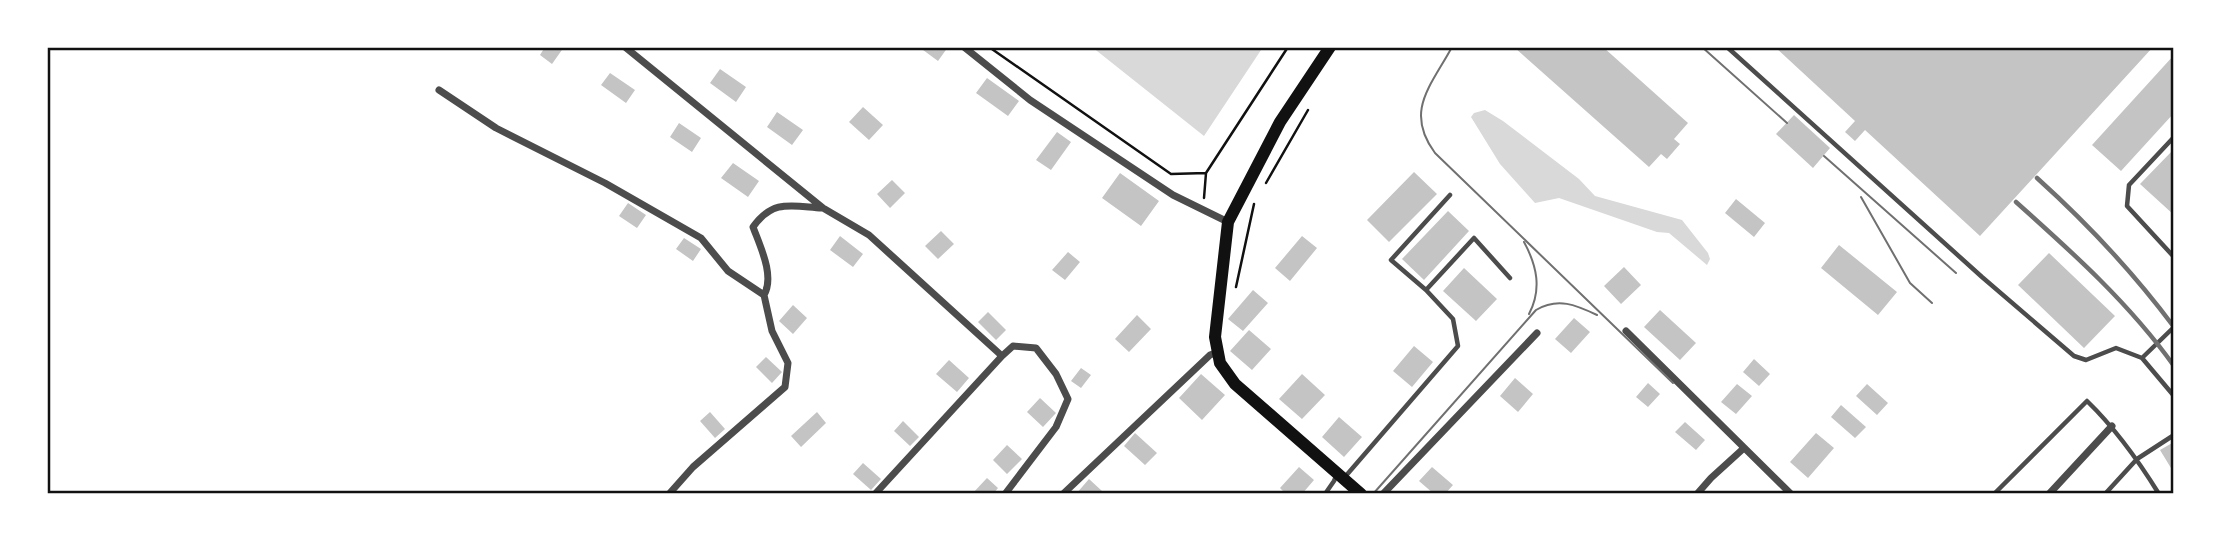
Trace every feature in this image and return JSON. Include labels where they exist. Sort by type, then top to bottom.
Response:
[{"type":"main road","points":[[1330,47],[1280,122],[1228,222],[1215,337],[1220,363],[1235,384],[1362,494]]},
{"type":"street","points":[[625,47],[823,208],[869,235],[1002,356]]},
{"type":"street","points":[[964,47],[1030,100],[1173,195],[1228,222]]},
{"type":"street","points":[[439,90],[496,128],[604,183],[701,238],[729,271],[764,295],[772,331],[788,363],[786,387],[693,467],[669,494]]},
{"type":"street","points":[[764,295],[769,287],[764,257],[753,227],[763,214],[779,205],[823,208]]},
{"type":"street","points":[[1626,331],[1791,494]]},
{"type":"street","points":[[1384,494],[1537,333]]},
{"type":"street","points":[[876,494],[1002,356],[1013,346],[1036,348],[1056,374],[1068,399],[1056,427],[1005,494]]},
{"type":"street","points":[[1063,494],[1210,355],[1218,352]]},
{"type":"street","points":[[2049,494],[2112,425]]},
{"type":"street","points":[[1697,494],[1744,448]]},
{"type":"lane","points":[[1727,47],[2074,356],[2086,360],[2116,348],[2142,358],[2174,396]]},
{"type":"lane","points":[[2174,137],[2129,185],[2127,206],[2174,257]]},
{"type":"lane","points":[[1325,494],[1458,346],[1453,318],[1391,260],[1450,195]]},
{"type":"lane","points":[[1426,290],[1474,238],[1510,278]]},
{"type":"lane","points":[[2142,358],[2174,327]]},
{"type":"lane","points":[[1994,494],[2087,401],[2112,425],[2159,494]]},
{"type":"lane","points":[[2105,494],[2137,459],[2174,435]]},
{"type":"path","points":[[989,47],[1171,174],[1206,173]]},
{"type":"path","points":[[1203,209],[1206,173],[1288,47]]},
{"type":"path","points":[[1260,193],[1308,110]]},
{"type":"path","points":[[1234,295],[1254,204]]},
{"type":"shaded area","points":[[1092,47],[1263,47],[1204,136]]},
{"type":"shaded area","points":[[1485,110],[1579,179],[1595,196],[1682,220],[1708,253],[1710,259],[1707,265],[1669,233],[1657,232],[1559,198],[1535,203],[1500,164],[1471,117],[1474,113]]},
{"type":"building","points":[[545,47],[564,47],[552,64],[540,55]]},
{"type":"building","points":[[919,47],[948,47],[938,61]]},
{"type":"building","points":[[1514,47],[1603,47],[1688,123],[1674,139],[1680,144],[1667,159],[1661,154],[1649,167]]},
{"type":"building","points":[[1775,47],[2153,47],[1980,236],[1865,130],[1855,141],[1845,132],[1855,121]]},
{"type":"building","points":[[2174,55],[2174,113],[2121,171],[2092,145]]},
{"type":"building","points":[[720,69],[746,87],[736,102],[710,83]]},
{"type":"building","points":[[610,73],[635,90],[626,103],[601,85]]},
{"type":"building","points":[[987,78],[1019,101],[1008,116],[976,93]]},
{"type":"building","points":[[863,107],[883,125],[869,140],[849,122]]},
{"type":"building","points":[[777,112],[803,130],[792,145],[767,127]]},
{"type":"building","points":[[1794,115],[1830,148],[1813,168],[1776,134]]},
{"type":"building","points":[[679,123],[701,138],[692,152],[670,137]]},
{"type":"building","points":[[1057,132],[1071,142],[1051,170],[1036,160]]},
{"type":"building","points":[[2174,149],[2174,215],[2140,184]]},
{"type":"building","points":[[733,163],[759,181],[748,197],[721,178]]},
{"type":"building","points":[[1414,172],[1437,194],[1389,242],[1367,220]]},
{"type":"building","points":[[1120,173],[1159,201],[1141,226],[1102,198]]},
{"type":"building","points":[[892,180],[905,193],[890,208],[877,194]]},
{"type":"building","points":[[1736,199],[1765,223],[1754,237],[1725,213]]},
{"type":"building","points":[[628,203],[646,215],[637,228],[619,216]]},
{"type":"building","points":[[1448,211],[1469,231],[1424,280],[1402,259]]},
{"type":"building","points":[[941,231],[954,244],[938,259],[925,246]]},
{"type":"building","points":[[840,236],[863,254],[853,267],[830,250]]},
{"type":"building","points":[[1302,236],[1317,248],[1290,281],[1275,268]]},
{"type":"building","points":[[684,238],[701,249],[693,261],[676,249]]},
{"type":"building","points":[[1839,245],[1897,292],[1878,315],[1821,268]]},
{"type":"building","points":[[1068,252],[1080,262],[1065,280],[1052,270]]},
{"type":"building","points":[[2049,253],[2115,316],[2084,348],[2018,285]]},
{"type":"building","points":[[1624,267],[1641,285],[1621,304],[1604,286]]},
{"type":"building","points":[[1464,268],[1497,299],[1476,321],[1443,291]]},
{"type":"building","points":[[1253,290],[1268,303],[1243,331],[1228,319]]},
{"type":"building","points":[[793,305],[807,318],[793,334],[779,321]]},
{"type":"building","points":[[1660,310],[1696,343],[1680,360],[1644,327]]},
{"type":"building","points":[[988,312],[1006,330],[996,340],[978,322]]},
{"type":"building","points":[[1137,315],[1151,329],[1129,352],[1115,339]]},
{"type":"building","points":[[1574,318],[1590,332],[1571,353],[1555,339]]},
{"type":"building","points":[[1249,330],[1271,349],[1252,370],[1230,351]]},
{"type":"building","points":[[1414,346],[1433,362],[1412,387],[1393,371]]},
{"type":"building","points":[[766,357],[782,372],[772,383],[756,367]]},
{"type":"building","points":[[1754,359],[1770,374],[1759,386],[1743,372]]},
{"type":"building","points":[[949,360],[969,378],[957,392],[936,374]]},
{"type":"building","points":[[1081,368],[1091,375],[1081,388],[1071,381]]},
{"type":"building","points":[[1201,374],[1225,395],[1202,420],[1179,398]]},
{"type":"building","points":[[1302,374],[1325,395],[1302,419],[1279,399]]},
{"type":"building","points":[[1515,378],[1533,394],[1518,412],[1500,396]]},
{"type":"building","points":[[1648,383],[1660,394],[1648,407],[1636,397]]},
{"type":"building","points":[[1737,384],[1752,396],[1736,414],[1721,402]]},
{"type":"building","points":[[1867,384],[1888,403],[1877,415],[1856,396]]},
{"type":"building","points":[[1040,398],[1056,413],[1043,427],[1027,412]]},
{"type":"building","points":[[1841,405],[1866,427],[1855,438],[1831,417]]},
{"type":"building","points":[[710,412],[725,429],[715,438],[700,421]]},
{"type":"building","points":[[817,412],[826,423],[801,447],[791,436]]},
{"type":"building","points":[[1339,417],[1362,437],[1344,457],[1322,437]]},
{"type":"building","points":[[903,421],[919,437],[910,446],[894,431]]},
{"type":"building","points":[[1685,422],[1705,440],[1696,450],[1675,432]]},
{"type":"building","points":[[1135,433],[1157,453],[1145,465],[1124,446]]},
{"type":"building","points":[[1816,433],[1834,448],[1808,478],[1790,462]]},
{"type":"building","points":[[2174,442],[2174,473],[2160,450]]},
{"type":"building","points":[[1007,445],[1022,459],[1007,474],[993,460]]},
{"type":"building","points":[[863,463],[881,479],[871,490],[853,474]]},
{"type":"building","points":[[1299,467],[1314,480],[1302,494],[1286,494],[1280,488]]},
{"type":"building","points":[[1432,467],[1453,485],[1445,494],[1434,494],[1419,481]]},
{"type":"building","points":[[987,478],[998,488],[993,494],[972,494]]},
{"type":"building","points":[[1089,479],[1102,491],[1099,494],[1076,494]]},
{"type":"tram line","points":[[1452,47],[1429,87],[1421,111],[1426,138],[1435,153],[1673,383]]},
{"type":"tram line","points":[[1702,47],[1787,123]]},
{"type":"tram line","points":[[1824,156],[1956,273]]},
{"type":"tram line","points":[[1861,197],[1910,283],[1932,303]]},
{"type":"tram line","points":[[1524,242],[1535,269],[1537,287],[1529,314]]},
{"type":"tram line","points":[[1373,494],[1536,310],[1559,303],[1597,315]]},
{"type":"railway","points":[[2037,178],[2109,249],[2174,327]]},
{"type":"railway","points":[[2016,202],[2119,300],[2174,366]]}]
